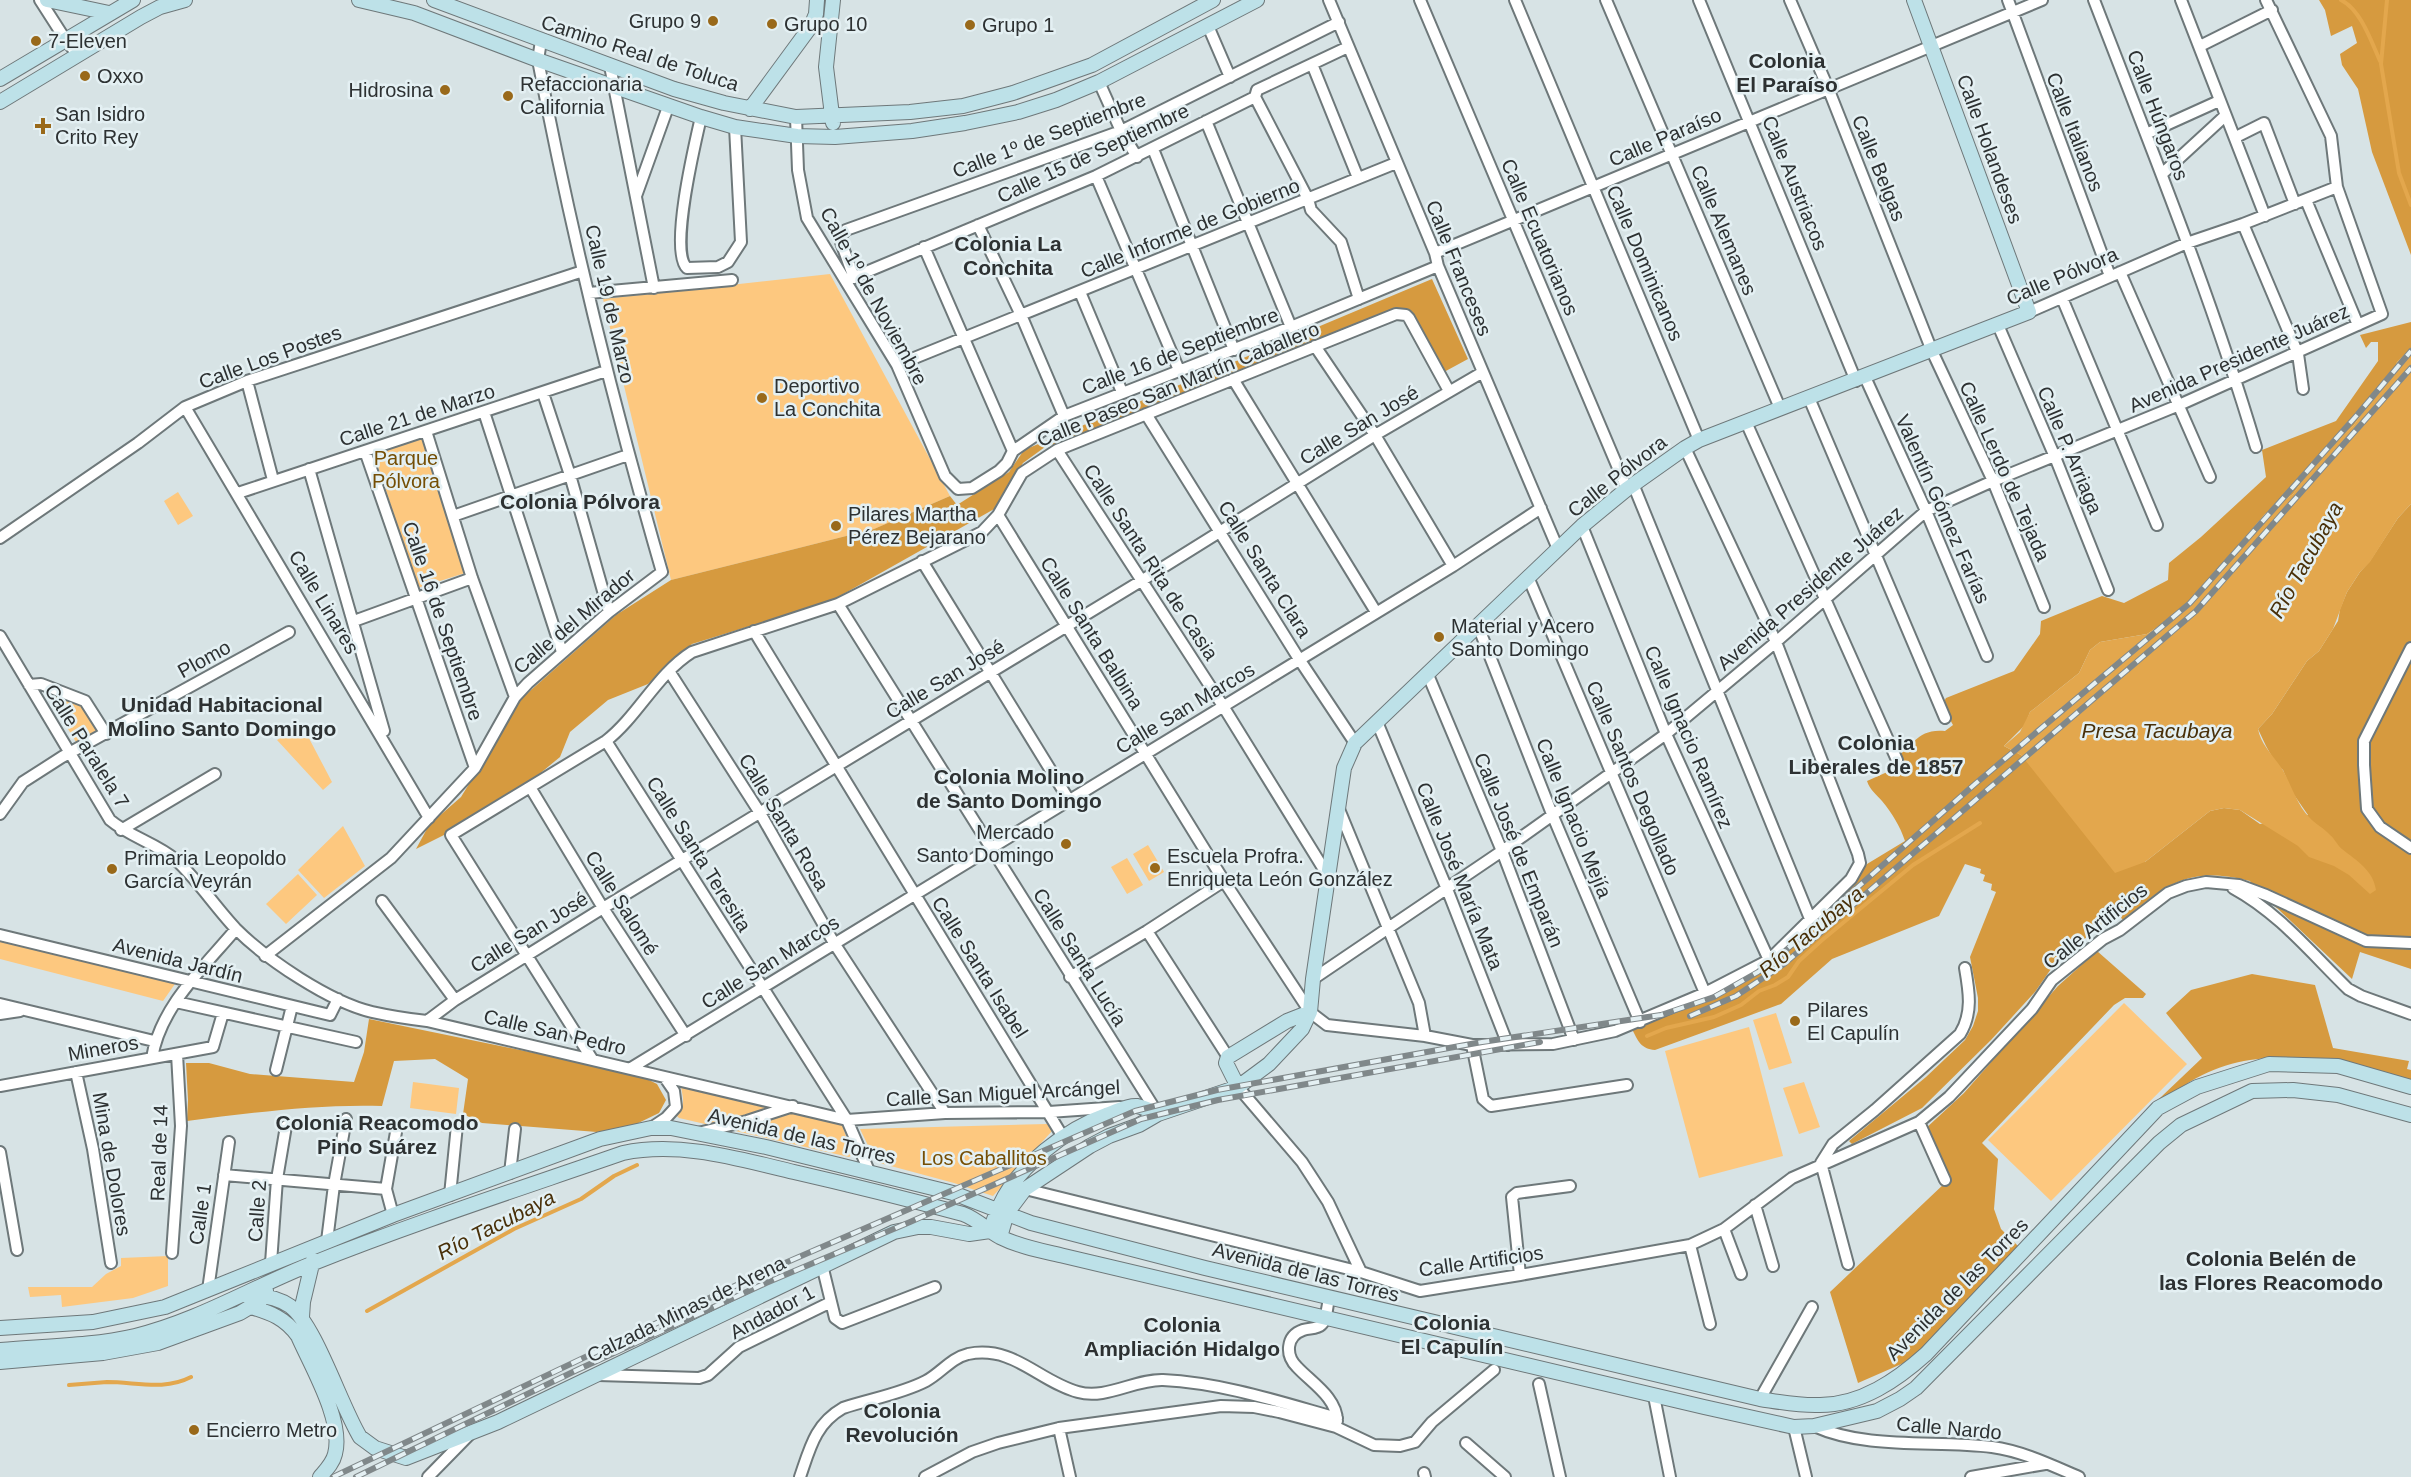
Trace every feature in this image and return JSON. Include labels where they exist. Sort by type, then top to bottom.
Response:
[{"type":"street","points":[[40,0],[78,55]]},
{"type":"street","points":[[47,0],[109,13]]},
{"type":"street","points":[[0,79],[133,0]]},
{"type":"street","points":[[0,102],[141,17],[185,0]]},
{"type":"street","name":"Camino Real de Toluca","points":[[359,0],[414,13],[668,107],[717,122],[735,127],[797,136],[835,137],[912,131],[965,123],[1018,112],[1056,100],[1099,82],[1257,0]]},
{"type":"street","name":"Camino Real de Toluca","points":[[434,0],[674,89],[750,109],[796,117],[910,112],[963,106],[1013,93],[1092,64],[1213,0]]},
{"type":"street","points":[[750,109],[811,26],[816,14],[817,0]]},
{"type":"street","points":[[833,0],[826,67],[835,137]]},
{"type":"street","name":"Calle Franceses","points":[[1329,0],[1435,253],[1438,266],[1558,549]]},
{"type":"street","name":"Calle Ecuatorianos","points":[[1420,0],[1513,220],[1719,691],[1811,921]]},
{"type":"street","name":"Calle Dominicanos","points":[[1515,0],[1699,440]]},
{"type":"street","name":"Calle Alemanes","points":[[1606,0],[1780,408]]},
{"type":"street","name":"Calle Austriacos","points":[[1699,0],[1860,379]]},
{"type":"street","name":"Calle Belgas","points":[[1790,0],[1828,88],[1932,351]]},
{"type":"street","name":"Calle Holandeses","points":[[1914,0],[2029,312]]},
{"type":"street","name":"Calle Italianos","points":[[2008,0],[2115,274],[2179,405],[2210,477]]},
{"type":"street","name":"Calle Paraíso","points":[[1435,253],[2042,0]]},
{"type":"street","name":"Calle Húngaros","points":[[2094,0],[2163,173],[2235,378],[2256,447]]},
{"type":"street","points":[[2181,0],[2265,216]]},
{"type":"street","points":[[2266,0],[2331,136],[2337,187]]},
{"type":"street","points":[[2200,46],[2272,10]]},
{"type":"street","name":"Calle 1º de Septiembre","points":[[849,279],[840,242],[840,237],[846,230],[1121,131],[1339,22]]},
{"type":"street","points":[[1208,26],[1230,77]]},
{"type":"street","name":"Calle 19 de Marzo","points":[[541,41],[538,60],[588,293],[628,455],[662,572]]},
{"type":"street","name":"Calle 15 de Septiembre","points":[[849,279],[1137,157],[1255,98],[1257,90],[1348,47]]},
{"type":"street","points":[[1312,64],[1358,178]]},
{"type":"street","points":[[610,66],[654,288]]},
{"type":"street","points":[[1099,82],[1121,131],[1137,157]]},
{"type":"street","points":[[1255,98],[1308,199],[1311,210],[1341,242],[1359,299]]},
{"type":"street","points":[[2146,134],[2219,101]]},
{"type":"street","points":[[717,122],[724,103]]},
{"type":"street","points":[[636,196],[668,107]]},
{"type":"street","points":[[2163,173],[2225,116]]},
{"type":"street","points":[[701,117],[690,165],[682,217],[682,262],[687,268],[718,267],[728,262],[741,242],[735,127]]},
{"type":"street","name":"Calle 1º de Noviembre","points":[[796,117],[798,170],[807,218],[849,279],[897,365],[945,476],[951,484]]},
{"type":"street","points":[[1206,121],[1291,327]]},
{"type":"street","points":[[2236,137],[2264,123],[2295,204]]},
{"type":"street","points":[[1153,149],[1234,350]]},
{"type":"street","name":"Calle Informe de Gobierno","points":[[897,365],[1396,164]]},
{"type":"street","points":[[1096,176],[1179,370]]},
{"type":"street","name":"Calle Pólvora","points":[[1310,1012],[1337,805],[1344,768],[1354,743],[1582,526],[1630,486],[1699,440],[1998,325],[2187,243],[2265,216],[2337,187]]},
{"type":"street","name":"Avenida Presidente Juárez","points":[[1313,979],[1502,852],[1666,734],[1719,691],[1926,511],[2179,405],[2235,378],[2298,354],[2382,314],[2337,187]]},
{"type":"street","points":[[2306,200],[2358,325]]},
{"type":"street","points":[[2243,224],[2298,354],[2303,388]]},
{"type":"street","points":[[978,225],[1022,315],[1064,416]]},
{"type":"street","points":[[924,247],[1013,451]]},
{"type":"street","name":"Calle 16 de Septiembre","points":[[951,484],[958,489],[972,488],[999,471],[1007,463],[1013,451],[1064,416],[1234,350],[1438,266]]},
{"type":"street","name":"Calle Los Postes","points":[[0,538],[138,443],[185,407],[247,381],[583,271]]},
{"type":"street","points":[[588,293],[732,280]]},
{"type":"street","points":[[1080,292],[1122,392]]},
{"type":"street","points":[[2062,298],[2157,525]]},
{"type":"street","name":"Calle Paseo San Martín Caballero","points":[[669,671],[692,652],[838,604],[982,532],[998,515],[1022,473],[1056,450],[1396,315],[1406,315],[1409,318],[1449,392]]},
{"type":"street","name":"Calle P. Arriaga","points":[[1998,325],[2055,457],[2108,590]]},
{"type":"street","points":[[1315,346],[1375,435],[1453,566]]},
{"type":"street","name":"Calle Lerdo de Tejada","points":[[1932,351],[1993,481],[2044,607]]},
{"type":"street","name":"Calle 21 de Marzo","points":[[238,493],[606,371]]},
{"type":"street","name":"Calle San José","points":[[427,1021],[455,1000],[603,908],[1066,627],[1375,435],[1483,372]]},
{"type":"street","points":[[1233,379],[1376,612]]},
{"type":"street","name":"Valentín Gómez Farías","points":[[1860,379],[1926,511],[1987,656]]},
{"type":"street","points":[[247,381],[273,480]]},
{"type":"street","points":[[543,393],[570,475],[609,612]]},
{"type":"street","points":[[1809,398],[1945,718]]},
{"type":"street","name":"Calle Linares","points":[[185,407],[429,818]]},
{"type":"street","points":[[484,412],[562,652]]},
{"type":"street","name":"Calle Santa Clara","points":[[1146,414],[1354,743]]},
{"type":"street","points":[[1746,422],[1897,760]]},
{"type":"street","points":[[426,431],[472,578],[516,697]]},
{"type":"street","points":[[1310,1012],[1326,1025],[1425,1036],[1472,1045],[1553,1044],[1615,1031],[1705,993],[1769,960],[1851,879],[1860,863],[1858,854],[1776,642],[1685,448]]},
{"type":"street","name":"Calle Santa Rita de Casia","points":[[1056,450],[1223,706],[1328,876]]},
{"type":"street","name":"Calle 16 de Septiembre","points":[[366,451],[475,768]]},
{"type":"street","points":[[453,516],[628,455]]},
{"type":"street","points":[[309,469],[354,621],[387,744]]},
{"type":"street","name":"Calle San Marcos","points":[[631,1068],[1453,566],[1541,508]]},
{"type":"street","name":"Calle Santa Balbina","points":[[998,515],[1224,881],[1310,1012]]},
{"type":"street","name":"Calle Ignacio Ramírez","points":[[1582,526],[1666,734],[1769,960]]},
{"type":"street","points":[[922,561],[1069,800]]},
{"type":"street","name":"Calle del Mirador","points":[[265,956],[391,858],[475,768],[516,697],[539,671],[609,612],[662,572]]},
{"type":"street","name":"Calle Santos Degollado","points":[[1528,577],[1705,993]]},
{"type":"street","points":[[354,621],[472,578]]},
{"type":"street","name":"Calle Santa Lucía","points":[[838,604],[992,846],[1070,977],[1158,1114]]},
{"type":"street","name":"Calle Ignacio Mejía","points":[[1478,626],[1552,814],[1640,1022]]},
{"type":"street","name":"Calle Santa Isabel","points":[[754,631],[1063,1137]]},
{"type":"street","name":"Plomo","points":[[0,814],[23,782],[69,753],[289,632]]},
{"type":"street","name":"Calle Paralela 7","points":[[0,636],[110,820],[121,830],[164,850],[178,862],[236,929],[265,956]]},
{"type":"street","points":[[2411,648],[2364,741],[2367,809],[2380,827],[2411,848]]},
{"type":"street","points":[[592,1059],[451,835],[606,741],[669,671]]},
{"type":"street","name":"Calle Santa Rosa","points":[[669,671],[760,813],[834,943],[945,1113]]},
{"type":"street","name":"Calle José de Emparán","points":[[1428,675],[1502,852],[1574,1040]]},
{"type":"street","points":[[29,685],[41,684],[85,700],[105,734]]},
{"type":"street","name":"Calle José María Mata","points":[[1377,722],[1447,889],[1508,1045]]},
{"type":"street","name":"Calle Santa Teresita","points":[[606,741],[847,1120],[869,1171]]},
{"type":"street","points":[[121,830],[215,774]]},
{"type":"street","name":"Calle Salomé","points":[[530,787],[603,908],[686,1036]]},
{"type":"street","points":[[1337,805],[1419,1003],[1425,1036]]},
{"type":"street","points":[[1070,977],[1224,881]]},
{"type":"street","name":"Calle Artificios","points":[[1018,1188],[1360,1272],[1420,1291],[1520,1275],[1690,1245],[1724,1229],[1792,1178],[1919,1122],[1949,1097],[2032,1009],[2052,980],[2103,939],[2120,930],[2168,893],[2186,886],[2206,882],[2239,885],[2266,894],[2366,941],[2411,943]]},
{"type":"street","points":[[2222,883],[2252,899],[2277,917],[2348,989],[2411,1014]]},
{"type":"street","points":[[382,901],[455,1000]]},
{"type":"street","points":[[152,1058],[154,1041],[176,1002],[236,929]]},
{"type":"street","points":[[1147,931],[1228,1057]]},
{"type":"street","name":"Avenida Jardín","points":[[0,935],[330,1015],[338,999]]},
{"type":"street","name":"Calle San Pedro","points":[[265,956],[338,999],[371,1012],[427,1021],[847,1120]]},
{"type":"street","name":"Calle Artificios","points":[[1821,1164],[1833,1144],[1960,1034],[1966,1025],[1970,1010],[1965,968]]},
{"type":"street","name":"Avenida Jardín","points":[[176,1002],[356,1042]]},
{"type":"street","points":[[0,1004],[154,1041]]},
{"type":"street","points":[[276,1070],[292,1006]]},
{"type":"street","points":[[0,1014],[25,1010]]},
{"type":"street","points":[[1310,1012],[1287,1021],[1228,1057],[1226,1063],[1238,1087],[1302,1162],[1329,1202],[1360,1272]]},
{"type":"street","points":[[1018,1188],[1109,1136],[1139,1125],[1158,1114],[1238,1087],[1269,1064],[1289,1044],[1302,1029],[1310,1012]]},
{"type":"street","name":"Mineros","points":[[0,1086],[213,1047],[224,1013]]},
{"type":"street","points":[[1472,1045],[1482,1099],[1491,1106],[1628,1085]]},
{"type":"street","name":"Real de 14","points":[[172,1253],[181,1126],[177,1053]]},
{"type":"street","name":"Avenida de las Torres","points":[[0,1329],[93,1322],[165,1306],[393,1215],[600,1139],[651,1128],[671,1128],[698,1132],[869,1171],[953,1193],[1031,1223],[1329,1299],[1760,1399],[1804,1405],[1823,1405],[1864,1395],[1906,1372],[1926,1354],[2158,1108],[2197,1087],[2269,1064],[2338,1066],[2411,1087]]},
{"type":"street","name":"Mina de Dolores","points":[[76,1072],[93,1149],[111,1263]]},
{"type":"street","points":[[651,1128],[666,1118],[676,1107],[676,1097],[664,1078]]},
{"type":"street","name":"Avenida de las Torres","points":[[0,1350],[135,1336],[243,1295],[270,1281],[386,1235],[623,1153],[645,1149],[668,1149],[732,1157],[963,1214],[974,1218],[995,1234],[1019,1245],[1064,1256],[1654,1396],[1794,1427],[1814,1426],[1877,1411],[1917,1388],[2158,1143],[2181,1125],[2252,1091],[2293,1090],[2338,1095],[2411,1115]]},
{"type":"street","points":[[698,1132],[747,1121],[793,1106]]},
{"type":"street","name":"Calle San Miguel Arcángel","points":[[847,1120],[945,1113],[1049,1112],[1138,1106],[1158,1114]]},
{"type":"street","points":[[995,1234],[1003,1212],[1045,1149],[1091,1120],[1128,1107]]},
{"type":"street","points":[[302,1317],[311,1264],[323,1243],[346,1119]]},
{"type":"street","points":[[1919,1122],[1945,1180]]},
{"type":"street","points":[[450,1195],[458,1125]]},
{"type":"street","name":"Calle 2","points":[[272,1263],[277,1179],[286,1126]]},
{"type":"street","points":[[510,1173],[514,1129]]},
{"type":"street","points":[[393,1215],[386,1189],[396,1132]]},
{"type":"street","name":"Calle 1","points":[[208,1290],[230,1142]]},
{"type":"street","points":[[0,1152],[17,1250]]},
{"type":"street","points":[[1821,1164],[1848,1264]]},
{"type":"street","points":[[224,1175],[386,1189]]},
{"type":"street","points":[[1520,1275],[1512,1197],[1517,1193],[1570,1186]]},
{"type":"street","points":[[1755,1204],[1773,1266]]},
{"type":"street","name":"Calzada Minas de Arena","points":[[302,1317],[360,1437],[375,1448],[406,1458],[471,1433],[822,1265],[906,1228],[931,1227],[969,1234],[995,1234]]},
{"type":"street","points":[[1724,1229],[1741,1274]]},
{"type":"street","points":[[1690,1245],[1710,1324]]},
{"type":"street","points":[[2027,1248],[2042,1261]]},
{"type":"street","points":[[0,1362],[132,1349],[187,1334],[251,1307],[264,1295],[270,1281],[272,1263]]},
{"type":"street","points":[[822,1265],[836,1321],[846,1323],[935,1287]]},
{"type":"street","points":[[243,1295],[264,1295],[290,1306],[302,1317]]},
{"type":"street","points":[[1329,1299],[1324,1318],[1318,1327],[1296,1334],[1290,1343],[1288,1354],[1294,1365],[1330,1400],[1336,1423]]},
{"type":"street","name":"Andador 1","points":[[594,1375],[699,1378],[716,1369],[739,1347],[831,1302]]},
{"type":"street","points":[[251,1307],[271,1313],[291,1326],[298,1336],[334,1417],[337,1428],[335,1455],[320,1477]]},
{"type":"street","points":[[1760,1399],[1812,1307]]},
{"type":"street","points":[[800,1477],[814,1436],[834,1413],[924,1382],[956,1359],[976,1353],[1010,1357],[1069,1389],[1084,1394],[1098,1394],[1144,1382],[1166,1380],[1239,1390],[1336,1423],[1379,1446],[1400,1446],[1415,1442],[1432,1422],[1494,1370]]},
{"type":"street","points":[[1539,1384],[1560,1477]]},
{"type":"street","points":[[1704,1407],[1711,1388]]},
{"type":"street","points":[[1654,1396],[1670,1477]]},
{"type":"street","points":[[925,1477],[940,1467],[981,1449],[1059,1428],[1221,1406],[1254,1407],[1336,1423]]},
{"type":"street","name":"Calle Nardo","points":[[1814,1426],[1847,1438],[1990,1447],[2049,1464],[2079,1477]]},
{"type":"street","points":[[1794,1427],[1806,1477]]},
{"type":"street","points":[[1059,1428],[1070,1477]]},
{"type":"street","points":[[428,1477],[471,1433]]},
{"type":"street","points":[[1466,1443],[1505,1477]]},
{"type":"street","points":[[1971,1477],[2049,1464]]},
{"type":"green space","name":"Deportivo La Conchita","points":[[830,274],[950,496],[874,529],[671,580],[603,299]]},
{"type":"green space","name":"Parque Pólvora","points":[[422,434],[465,573],[418,588],[373,451]]},
{"type":"green space","points":[[178,492],[193,516],[178,525],[164,501]]},
{"type":"green space","points":[[43,688],[84,703],[99,729],[76,742]]},
{"type":"green space","points":[[302,725],[332,782],[323,790],[277,740]]},
{"type":"green space","points":[[343,826],[365,866],[324,898],[298,870]]},
{"type":"green space","points":[[1148,845],[1164,872],[1149,881],[1133,854]]},
{"type":"green space","points":[[1127,858],[1143,885],[1127,894],[1111,867]]},
{"type":"green space","points":[[298,874],[317,895],[286,924],[266,904]]},
{"type":"green space","points":[[0,940],[177,981],[163,1001],[0,959]]},
{"type":"green space","points":[[2124,1003],[2187,1064],[2051,1201],[1988,1140]]},
{"type":"green space","points":[[1776,1013],[1792,1063],[1769,1070],[1753,1020]]},
{"type":"green space","points":[[1749,1027],[1783,1156],[1699,1178],[1665,1051]]},
{"type":"green space","points":[[413,1082],[459,1088],[456,1114],[410,1108]]},
{"type":"green space","points":[[1804,1082],[1820,1127],[1799,1134],[1783,1088]]},
{"type":"green space","points":[[681,1087],[841,1121],[852,1155],[849,1157],[679,1118],[676,1115],[683,1105]]},
{"type":"green space","name":"Los Caballitos","points":[[1047,1124],[1052,1131],[993,1196],[876,1162],[860,1129]]},
{"type":"green space","points":[[168,1256],[168,1286],[133,1298],[62,1307],[61,1295],[30,1297],[28,1287],[92,1287],[106,1274],[121,1266],[121,1258]]},
{"type":"shaded area","points":[[2319,0],[2411,0],[2411,255],[2372,152],[2358,89],[2342,65],[2340,54],[2357,43],[2352,26],[2331,36],[2325,10]]},
{"type":"shaded area","points":[[1432,279],[1468,359],[1444,372],[1408,309],[1170,399],[1048,452],[1056,439],[1023,463],[996,508],[831,601],[692,644],[648,684],[608,700],[570,732],[560,757],[532,780],[454,830],[416,849],[429,825],[461,797],[522,698],[616,615],[671,580],[874,529],[950,496],[957,505],[1009,472],[1024,450]]},
{"type":"shaded area","points":[[2411,322],[2411,349],[2397,362],[2392,377],[2376,393],[2354,425],[2320,457],[2293,494],[2265,514],[2230,555],[2216,577],[2189,606],[2147,634],[2100,642],[2090,650],[2079,673],[2030,712],[2025,725],[2004,746],[2021,755],[2145,862],[2210,811],[2224,808],[2240,810],[2260,824],[2308,815],[2292,792],[2283,770],[2276,764],[2258,729],[2272,714],[2307,661],[2319,651],[2338,621],[2347,592],[2398,518],[2411,504],[2411,969],[2360,952],[2352,979],[2278,909],[2256,892],[2250,881],[2211,876],[2180,881],[2153,896],[2123,920],[2116,912],[2053,966],[2035,992],[1991,1040],[1922,1108],[1852,1144],[1849,1141],[1926,1077],[1965,1040],[1973,1026],[1978,1011],[1978,998],[1970,957],[1996,892],[1991,890],[1992,884],[1983,881],[1985,875],[1980,873],[1981,869],[1965,864],[1939,916],[1832,959],[1781,1004],[1655,1050],[1640,1044],[1632,1029],[1771,964],[1867,864],[1905,841],[1892,815],[1867,781],[1894,769],[1893,759],[1922,735],[1928,732],[1945,731],[1953,725],[1942,705],[1946,698],[2014,671],[2040,634],[2041,621],[2102,596],[2124,603],[2168,580],[2169,563],[2266,477],[2262,450],[2336,421],[2378,361],[2378,342],[2371,342],[2366,348],[2360,335]]},
{"type":"shaded area","points":[[2097,951],[2146,994],[2143,998],[2125,998],[2114,1005],[1982,1143],[1998,1159],[1994,1209],[2001,1229],[2020,1248],[1929,1342],[1906,1362],[1858,1383],[1830,1292],[1946,1182],[1924,1130],[1964,1093],[2058,986]]},
{"type":"shaded area","points":[[2252,974],[2315,985],[2333,1048],[2409,1061],[2407,1069],[2411,1070],[2411,1082],[2326,1062],[2297,1058],[2268,1058],[2240,1062],[2212,1071],[2179,1089],[2144,1120],[2140,1117],[2202,1058],[2166,1013],[2191,990]]},
{"type":"shaded area","points":[[369,1019],[637,1074],[657,1084],[666,1100],[659,1113],[626,1129],[597,1132],[482,1123],[463,1114],[468,1079],[435,1059],[394,1061],[382,1106],[308,1108],[187,1121],[186,1063],[209,1063],[250,1074],[354,1082],[364,1052]]},
{"type":"water","name":"Presa Tacubaya","points":[[2411,349],[2411,504],[2398,518],[2370,562],[2360,572],[2347,592],[2333,629],[2319,651],[2307,661],[2272,714],[2258,729],[2262,741],[2284,772],[2305,812],[2340,847],[2364,866],[2372,877],[2376,890],[2370,894],[2349,875],[2334,866],[2309,857],[2298,846],[2240,810],[2224,808],[2210,811],[2145,862],[2115,873],[2021,755],[2004,746],[2020,732],[2030,712],[2079,673],[2090,650],[2100,642],[2147,634],[2189,606],[2216,577],[2230,555],[2265,514],[2293,494],[2319,457],[2354,425],[2376,393],[2392,377],[2397,362]]},
{"type":"waterway","points":[[2341,0],[2360,18],[2380,61]]},
{"type":"waterway","points":[[2387,0],[2381,64],[2399,173],[2411,205]]},
{"type":"waterway","name":"Río Tacubaya","points":[[1647,1036],[1666,1028],[1714,1017],[1741,1005],[1759,991],[1788,977],[1799,961],[1821,941],[1913,865],[1980,823]]},
{"type":"waterway","name":"Río Tacubaya","points":[[367,1311],[514,1229],[581,1199],[614,1176],[637,1165]]},
{"type":"waterway","name":"Río Tacubaya","points":[[69,1385],[107,1382],[160,1385],[191,1377]]},
{"type":"railway","points":[[333,1477],[762,1273],[1135,1111],[1217,1090],[1482,1042],[1661,1015],[1714,997],[1758,972],[1777,958],[1975,784],[2190,603],[2411,351]]},
{"type":"railway","points":[[1690,1016],[1736,996],[1784,964],[2196,611],[2411,368]]},
{"type":"railway","points":[[356,1477],[577,1370],[766,1283],[910,1222],[1141,1119],[1218,1100],[1540,1042]]},
{"type":"place","name":"Grupo 9","points":[[713,21]]},
{"type":"place","name":"Grupo 10","points":[[772,24]]},
{"type":"place","name":"Grupo 1","points":[[970,25]]},
{"type":"place","name":"7-Eleven","points":[[36,41]]},
{"type":"place","name":"Oxxo","points":[[85,76]]},
{"type":"place","name":"Hidrosina","points":[[445,90]]},
{"type":"place","name":"Refaccionaria California","points":[[508,96]]},
{"type":"place","name":"San Isidro Crito Rey","points":[[43,126]]},
{"type":"place","name":"Deportivo La Conchita","points":[[762,398]]},
{"type":"place","name":"Pilares Martha Pérez Bejarano","points":[[836,526]]},
{"type":"place","name":"Material y Acero Santo Domingo","points":[[1439,637]]},
{"type":"place","name":"Mercado Santo Domingo","points":[[1066,844]]},
{"type":"place","name":"Escuela Profra. Enriqueta León González","points":[[1155,868]]},
{"type":"place","name":"Primaria Leopoldo García Veyrán","points":[[112,869]]},
{"type":"place","name":"Pilares El Capulín","points":[[1795,1021]]},
{"type":"place","name":"Encierro Metro","points":[[194,1430]]},
{"type":"district","name":"Colonia El Paraíso","points":[[1787,73]]},
{"type":"district","name":"Colonia La Conchita","points":[[1008,256]]},
{"type":"district","name":"Colonia Pólvora","points":[[580,502]]},
{"type":"district","name":"Unidad Habitacional Molino Santo Domingo","points":[[222,717]]},
{"type":"district","name":"Colonia Liberales de 1857","points":[[1876,755]]},
{"type":"district","name":"Colonia Molino de Santo Domingo","points":[[1009,789]]},
{"type":"district","name":"Colonia Reacomodo Pino Suárez","points":[[377,1135]]},
{"type":"district","name":"Colonia Belén de las Flores Reacomodo","points":[[2271,1271]]},
{"type":"district","name":"Colonia El Capulín","points":[[1452,1335]]},
{"type":"district","name":"Colonia Ampliación Hidalgo","points":[[1182,1337]]},
{"type":"district","name":"Colonia Revolución","points":[[902,1423]]}]
